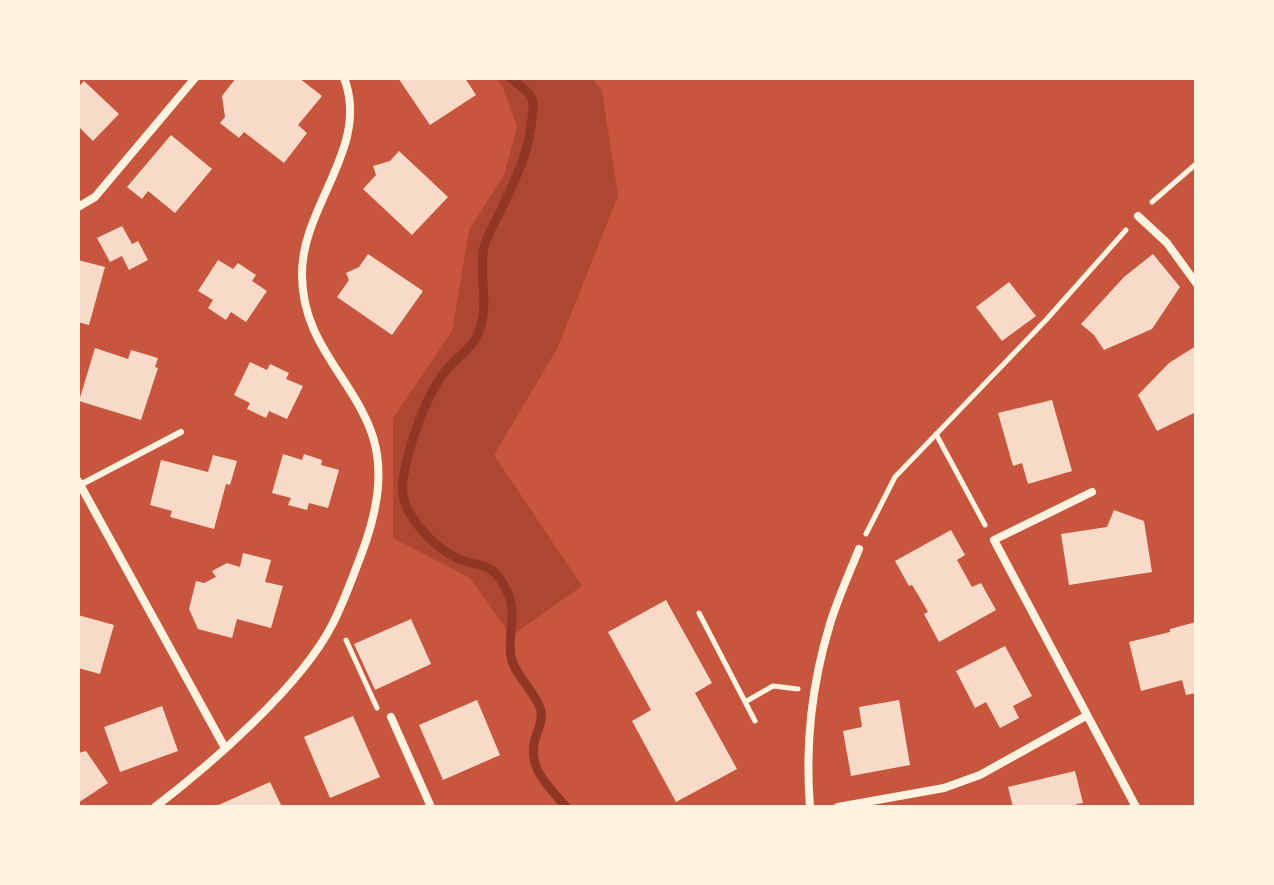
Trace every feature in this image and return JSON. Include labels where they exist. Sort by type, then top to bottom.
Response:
[{"type":"street","points":[[78,207],[95,197],[195,78]]},
{"type":"street","points":[[155,807],[225,748],[300,671],[336,618],[370,532],[380,478],[372,435],[362,412],[315,336],[302,274],[308,234],[352,122],[351,96],[344,78]]},
{"type":"street","points":[[1138,216],[1167,243],[1196,283]]},
{"type":"street","points":[[79,483],[225,748]]},
{"type":"street","points":[[1092,492],[994,540],[1136,807]]},
{"type":"street","points":[[810,807],[807,775],[811,712],[830,625],[859,549]]},
{"type":"street","points":[[838,807],[944,788],[968,779],[1086,716]]},
{"type":"street","points":[[391,717],[431,807]]},
{"type":"lane","points":[[79,483],[181,432]]},
{"type":"path","points":[[859,549],[895,477],[1046,320],[1138,216],[1196,164]]},
{"type":"path","points":[[936,434],[994,540]]},
{"type":"path","points":[[699,613],[755,721]]},
{"type":"path","points":[[336,618],[383,721],[391,717]]},
{"type":"path","points":[[745,702],[773,686],[815,691]]},
{"type":"shaded area","points":[[495,78],[592,78],[602,91],[618,196],[557,349],[494,455],[582,586],[511,636],[470,578],[393,538],[393,418],[452,331],[469,230],[504,175],[517,127],[503,88]]},
{"type":"building","points":[[236,78],[299,78],[322,96],[298,125],[307,133],[284,163],[244,132],[239,138],[220,123],[225,117],[222,96]]},
{"type":"building","points":[[398,78],[465,78],[476,95],[430,125]]},
{"type":"building","points":[[84,81],[119,114],[93,141],[78,126],[78,87]]},
{"type":"building","points":[[171,135],[212,169],[175,213],[148,191],[142,199],[127,187]]},
{"type":"building","points":[[399,151],[448,197],[412,235],[363,189],[376,175],[373,166],[390,161]]},
{"type":"building","points":[[122,226],[132,244],[138,241],[148,260],[129,270],[122,256],[110,262],[97,238]]},
{"type":"building","points":[[368,254],[423,291],[392,335],[337,297],[349,280],[346,273],[359,267]]},
{"type":"building","points":[[1153,254],[1180,287],[1152,329],[1104,350],[1094,335],[1081,324],[1124,277]]},
{"type":"building","points":[[78,260],[105,267],[89,325],[78,322]]},
{"type":"building","points":[[218,260],[233,269],[238,263],[256,275],[252,281],[267,291],[246,322],[231,312],[226,320],[208,308],[213,300],[198,291]]},
{"type":"building","points":[[1009,282],[1036,316],[1002,341],[976,307]]},
{"type":"building","points":[[1196,346],[1196,412],[1157,431],[1138,395],[1169,363]]},
{"type":"building","points":[[95,348],[128,359],[131,350],[158,358],[155,367],[158,368],[141,420],[79,401]]},
{"type":"building","points":[[250,362],[267,370],[270,364],[289,373],[286,379],[303,386],[287,419],[269,411],[266,418],[247,409],[250,403],[234,395]]},
{"type":"building","points":[[1052,400],[1072,471],[1028,484],[1022,463],[1013,466],[998,413]]},
{"type":"building","points":[[283,454],[302,460],[304,454],[322,460],[321,465],[339,470],[328,508],[309,503],[307,510],[288,505],[291,498],[272,493]]},
{"type":"building","points":[[213,455],[237,461],[230,485],[226,484],[214,529],[170,517],[172,511],[150,505],[161,460],[208,472]]},
{"type":"building","points":[[1114,510],[1144,521],[1152,572],[1069,585],[1061,534],[1107,527]]},
{"type":"building","points":[[951,530],[965,555],[957,560],[972,587],[981,583],[996,610],[939,642],[924,614],[928,612],[895,561]]},
{"type":"building","points":[[243,553],[271,560],[265,582],[283,586],[271,628],[237,619],[232,638],[198,629],[189,609],[196,581],[204,583],[216,577],[212,571],[227,563],[240,567]]},
{"type":"building","points":[[666,600],[712,683],[695,693],[737,769],[676,802],[632,721],[651,710],[608,632]]},
{"type":"building","points":[[78,615],[114,625],[100,674],[78,668]]},
{"type":"building","points":[[411,619],[431,664],[375,690],[354,644]]},
{"type":"building","points":[[1196,622],[1196,693],[1186,695],[1182,680],[1141,691],[1129,642]]},
{"type":"building","points":[[1005,646],[1032,696],[1013,706],[1019,718],[1000,728],[986,702],[975,708],[956,671]]},
{"type":"building","points":[[477,700],[500,755],[443,780],[419,725]]},
{"type":"building","points":[[899,700],[910,765],[851,776],[843,731],[862,727],[859,707]]},
{"type":"building","points":[[162,706],[178,751],[120,772],[104,727]]},
{"type":"building","points":[[353,716],[380,777],[330,798],[304,737]]},
{"type":"building","points":[[86,751],[108,783],[78,803],[78,753]]},
{"type":"building","points":[[1075,771],[1083,803],[1076,804],[1077,807],[1013,807],[1008,787]]},
{"type":"building","points":[[270,782],[282,807],[214,807]]},
{"type":"waterway","points":[[510,78],[530,95],[533,103],[531,130],[520,167],[484,247],[482,321],[473,342],[448,368],[425,406],[409,452],[403,492],[411,515],[428,537],[459,559],[493,571],[507,591],[512,607],[511,657],[541,710],[533,749],[534,759],[546,784],[566,807]]}]
